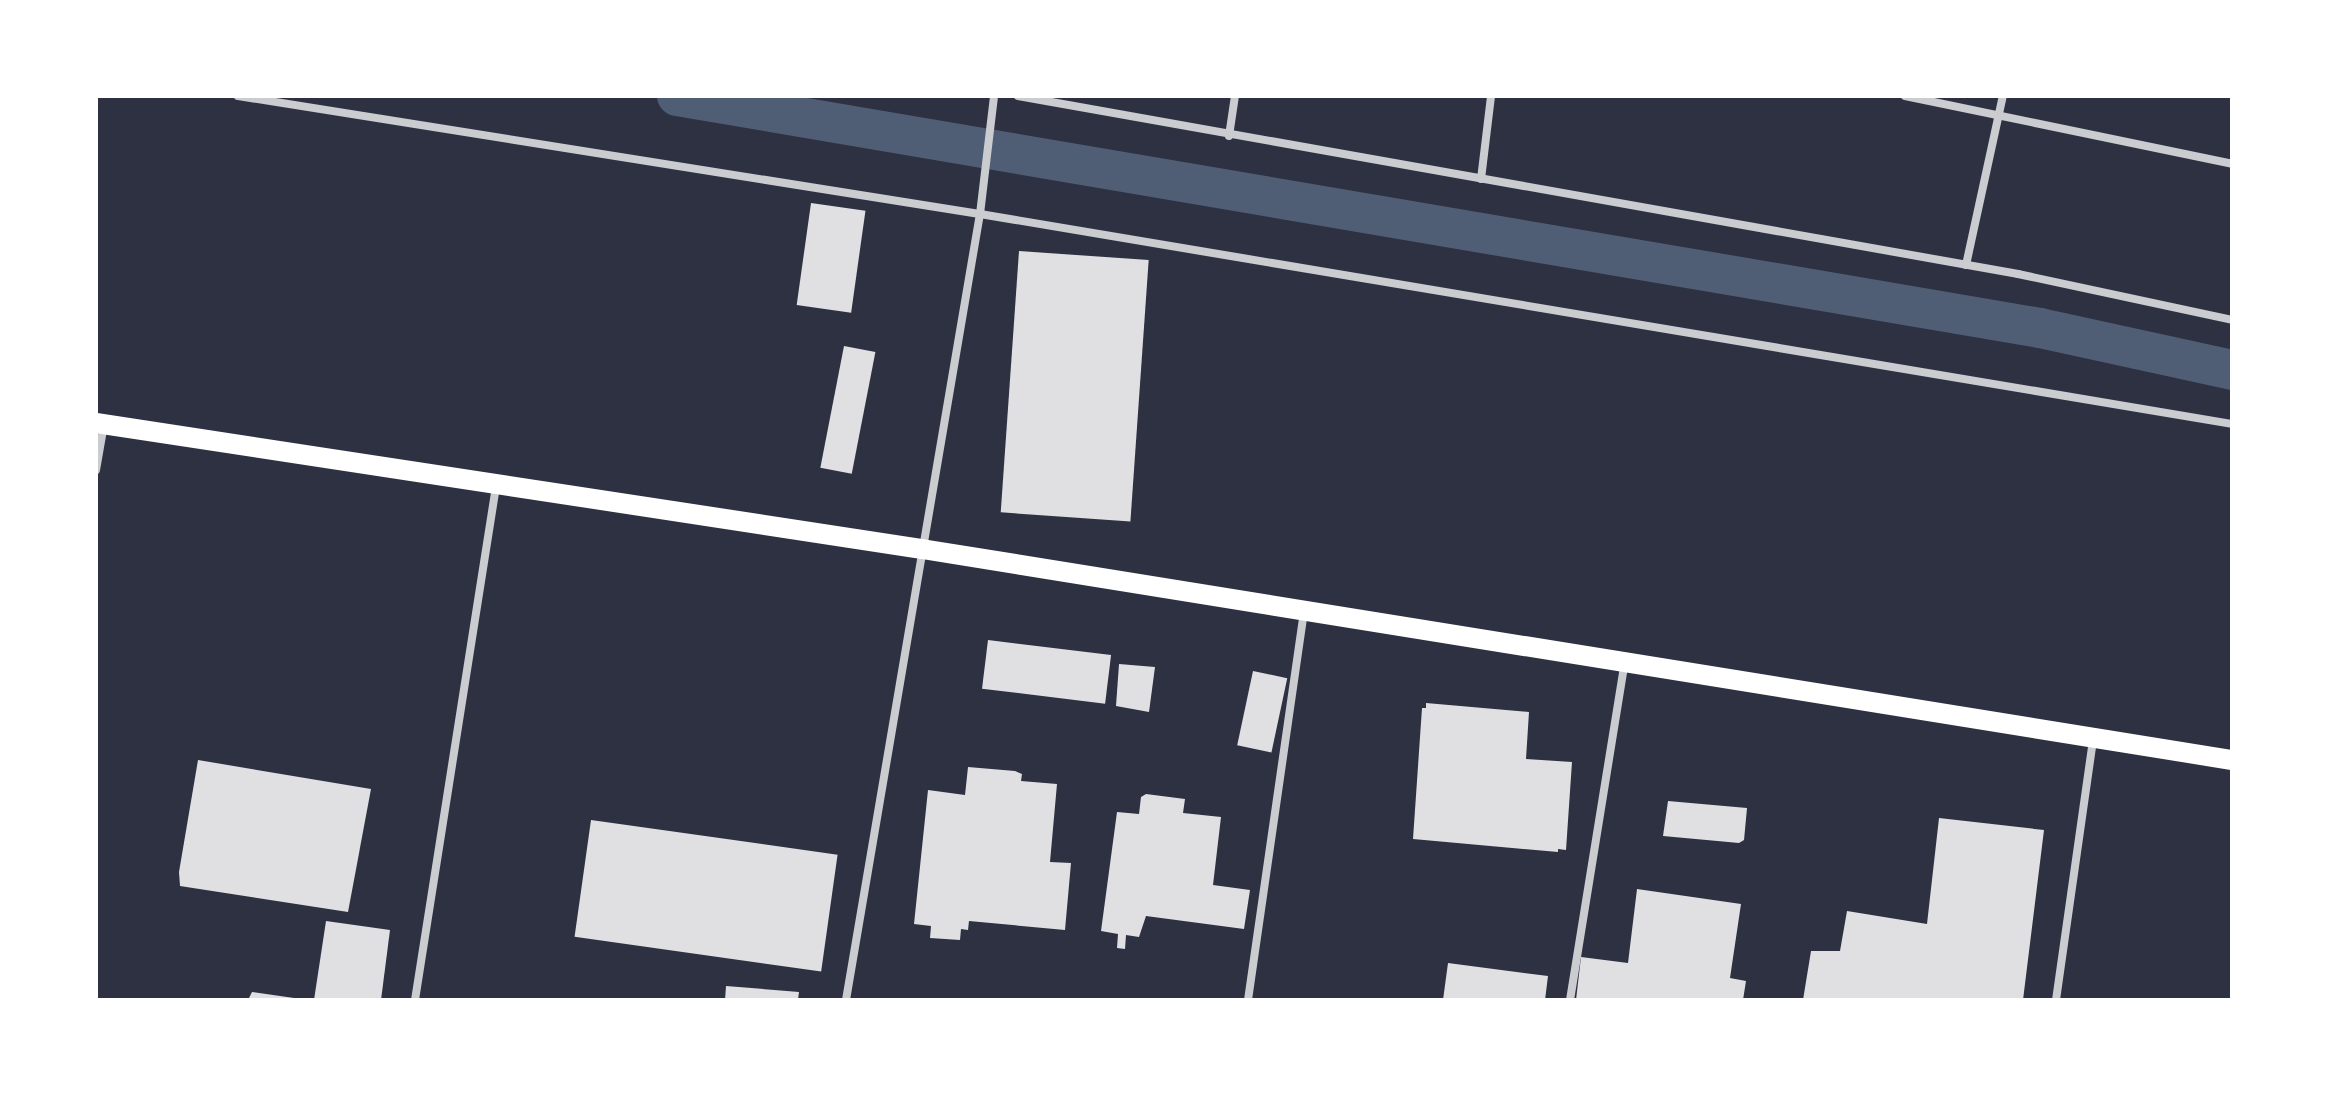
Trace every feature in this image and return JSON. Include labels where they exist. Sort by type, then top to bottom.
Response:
[{"type":"main road","points":[[100,424],[922,549],[2232,760]]},
{"type":"street","points":[[238,96],[980,214],[2232,424]]},
{"type":"street","points":[[846,1000],[980,214],[994,96]]},
{"type":"street","points":[[1018,96],[1966,265],[2232,320]]},
{"type":"street","points":[[1229,136],[1235,96]]},
{"type":"street","points":[[1481,179],[1491,96]]},
{"type":"street","points":[[1905,96],[2232,164]]},
{"type":"street","points":[[1966,265],[2003,96]]},
{"type":"street","points":[[96,470],[100,424]]},
{"type":"street","points":[[415,1000],[496,486]]},
{"type":"street","points":[[1248,1000],[1304,611]]},
{"type":"street","points":[[1570,1000],[1625,662]]},
{"type":"street","points":[[2056,1000],[2093,738]]},
{"type":"building","points":[[811,203],[865,211],[851,313],[797,305]]},
{"type":"building","points":[[1019,251],[1149,260],[1130,521],[1001,512]]},
{"type":"building","points":[[844,346],[875,352],[852,474],[820,468]]},
{"type":"building","points":[[988,640],[1111,655],[1105,704],[982,689]]},
{"type":"building","points":[[1119,664],[1155,667],[1149,712],[1116,706]]},
{"type":"building","points":[[1253,671],[1287,678],[1271,753],[1237,745]]},
{"type":"building","points":[[1426,703],[1529,712],[1526,759],[1572,762],[1566,850],[1558,849],[1558,852],[1413,839],[1422,708],[1426,708]]},
{"type":"building","points":[[198,760],[371,789],[348,912],[180,886],[179,872]]},
{"type":"building","points":[[968,767],[1015,771],[1022,774],[1021,781],[1057,784],[1050,862],[1071,863],[1065,930],[969,921],[968,930],[961,929],[960,940],[930,938],[931,926],[914,924],[928,790],[965,795]]},
{"type":"building","points":[[1146,794],[1185,799],[1183,813],[1221,817],[1213,885],[1250,890],[1244,929],[1146,916],[1139,937],[1126,935],[1125,949],[1117,948],[1118,934],[1101,931],[1117,812],[1139,814],[1141,797]]},
{"type":"building","points":[[1668,801],[1747,808],[1744,840],[1739,843],[1663,836]]},
{"type":"building","points":[[1939,818],[2044,830],[2023,1000],[1803,1000],[1811,951],[1840,951],[1847,911],[1927,924]]},
{"type":"building","points":[[591,820],[838,855],[821,972],[575,937]]},
{"type":"building","points":[[1637,889],[1741,904],[1730,978],[1746,981],[1743,1000],[1576,1000],[1581,957],[1628,963]]},
{"type":"building","points":[[326,921],[390,930],[381,1000],[314,1000]]},
{"type":"building","points":[[1448,963],[1548,976],[1545,1000],[1443,1000]]},
{"type":"building","points":[[726,986],[799,992],[798,1000],[725,1000]]},
{"type":"building","points":[[252,992],[294,998],[294,1000],[248,1000]]},
{"type":"waterway","points":[[677,96],[2040,328],[2232,370]]}]
